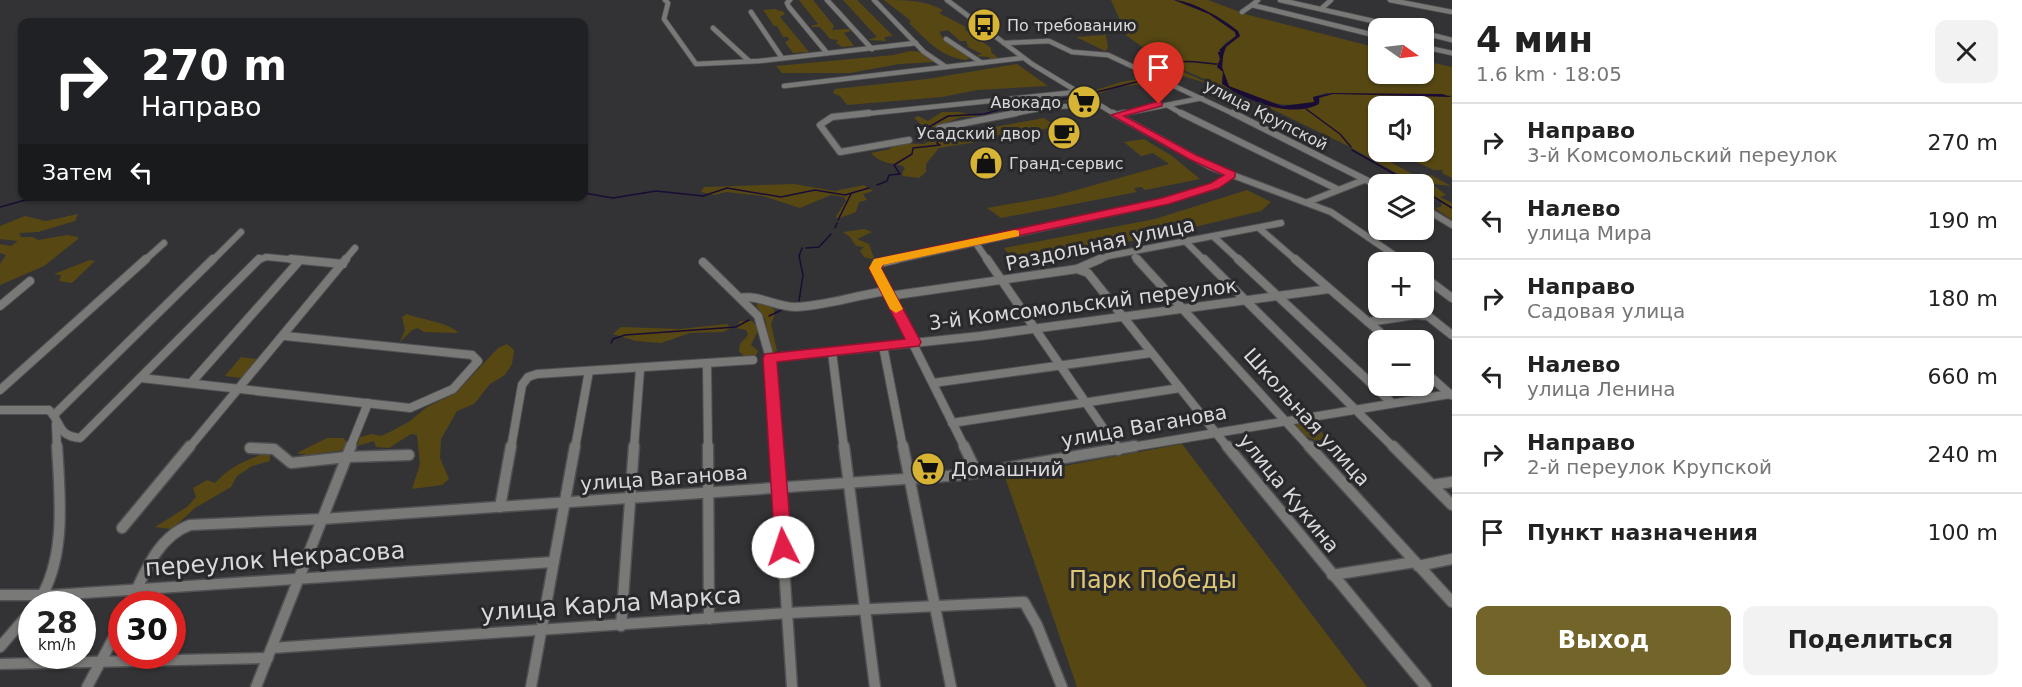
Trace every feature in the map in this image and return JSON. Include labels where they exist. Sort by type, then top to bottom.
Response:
[{"type":"street","points":[[665,0],[668,3],[664,19],[696,64],[749,61],[916,44]]},
{"type":"street","points":[[790,0],[787,3],[789,7],[827,53]]},
{"type":"street","points":[[827,0],[872,49]]},
{"type":"street","points":[[874,0],[916,44],[946,67]]},
{"type":"street","points":[[947,0],[1022,58],[1116,115],[1192,157],[1231,175],[1308,202],[1353,225],[1391,252]]},
{"type":"street","points":[[1242,12],[1258,0]]},
{"type":"street","points":[[1280,0],[1368,20]]},
{"type":"street","points":[[1321,9],[1331,0]]},
{"type":"street","points":[[1390,0],[1452,12]]},
{"type":"street","points":[[1253,6],[1368,34]]},
{"type":"street","points":[[751,12],[782,58]]},
{"type":"street","points":[[1321,22],[1331,12]]},
{"type":"street","points":[[713,28],[749,61]]},
{"type":"street","points":[[1434,36],[1452,40]]},
{"type":"street","points":[[946,39],[982,63]]},
{"type":"street","name":"улица Крупской","points":[[1004,43],[1049,40],[1072,52],[1108,55],[1202,98],[1368,182]]},
{"type":"street","points":[[1434,48],[1452,53]]},
{"type":"street","points":[[784,86],[1022,58]]},
{"type":"street","points":[[909,140],[840,152],[820,128],[821,123],[832,117],[1077,92]]},
{"type":"street","points":[[1116,115],[1202,98]]},
{"type":"street","points":[[939,128],[1049,107],[1100,105]]},
{"type":"street","points":[[1167,105],[1198,123],[1336,189]]},
{"type":"street","points":[[976,473],[914,342],[875,268],[880,261],[1165,201],[1215,186],[1231,175]]},
{"type":"street","points":[[1308,202],[1336,189],[1364,180]]},
{"type":"street","points":[[1434,214],[1452,225]]},
{"type":"street","name":"Раздольная улица","points":[[740,298],[757,296],[773,305],[802,307],[1000,281],[1077,269],[1108,256],[1260,229],[1281,223]]},
{"type":"street","points":[[1260,229],[1377,330]]},
{"type":"street","points":[[48,591],[60,544],[55,419],[241,232]]},
{"type":"street","points":[[1214,237],[1391,402]]},
{"type":"street","points":[[975,242],[1118,450]]},
{"type":"street","points":[[1186,242],[1452,505]]},
{"type":"street","points":[[0,390],[165,243]]},
{"type":"street","points":[[122,528],[285,336],[355,248]]},
{"type":"street","points":[[0,410],[41,408],[55,419],[69,437],[80,438],[259,259],[266,257],[343,264]]},
{"type":"street","name":"Школьная улица","points":[[1135,257],[1452,602]]},
{"type":"street","points":[[191,383],[300,260]]},
{"type":"street","points":[[703,262],[760,319],[770,358],[792,687]]},
{"type":"street","name":"улица Кукина","points":[[1077,269],[1089,273],[1216,433],[1426,687]]},
{"type":"street","points":[[0,306],[30,281]]},
{"type":"street","points":[[1434,284],[1452,298]]},
{"type":"street","name":"3-й Комсомольский переулок","points":[[770,358],[1035,328],[1329,289]]},
{"type":"street","points":[[1368,322],[1415,315],[1428,316],[1452,335]]},
{"type":"street","points":[[141,378],[368,404],[417,406],[453,389],[466,378],[478,359],[472,356],[285,336]]},
{"type":"street","points":[[883,346],[951,687]]},
{"type":"street","points":[[832,352],[874,687]]},
{"type":"street","points":[[933,383],[1151,353]]},
{"type":"street","points":[[500,507],[522,385],[528,377],[537,374],[753,360]]},
{"type":"street","points":[[707,364],[710,493],[709,619]]},
{"type":"street","points":[[621,626],[640,369]]},
{"type":"street","points":[[531,687],[589,371]]},
{"type":"street","points":[[1434,380],[1451,395]]},
{"type":"street","points":[[952,423],[1180,388]]},
{"type":"street","name":"улица Ваганова","points":[[138,589],[165,538],[177,529],[190,525],[565,503],[976,473],[1391,402],[1451,395]]},
{"type":"street","points":[[256,687],[368,404]]},
{"type":"street","points":[[250,448],[274,449],[291,464],[347,457],[409,455]]},
{"type":"street","points":[[1432,485],[1452,482]]},
{"type":"street","points":[[1332,574],[1452,559]]},
{"type":"street","name":"переулок Некрасова","points":[[84,591],[300,580],[554,562]]},
{"type":"street","name":"переулок Некрасова","points":[[0,595],[18,595]]},
{"type":"street","name":"улица Карла Маркса","points":[[0,664],[270,653],[788,613],[1024,602],[1037,625],[1062,687]]},
{"type":"street","points":[[0,647],[18,626]]},
{"type":"street","points":[[87,687],[108,649]]},
{"type":"green space","points":[[799,0],[813,0],[834,26],[832,30],[849,29],[851,31],[844,33],[854,46],[842,47],[836,43],[838,40],[830,39],[820,27],[812,27],[818,24]]},
{"type":"green space","points":[[843,0],[857,0],[893,36],[884,37],[886,41],[868,40],[877,37]]},
{"type":"green space","points":[[884,0],[922,2],[943,10],[939,13],[964,26],[966,28],[964,29],[991,48],[991,52],[999,59],[992,60],[989,57],[976,56],[982,54],[968,47],[966,41],[960,41],[948,30],[939,32],[943,38],[971,57],[966,60],[941,51],[909,23],[911,21]]},
{"type":"green space","points":[[1111,0],[1174,0],[1187,4],[1178,0],[1208,0],[1245,14],[1368,45],[1368,84],[1434,84],[1434,63],[1452,67],[1452,96],[1446,95],[1452,97],[1452,178],[1442,173],[1443,170],[1434,170],[1416,162],[1434,162],[1434,96],[1368,96],[1368,157],[1249,98],[1167,63],[1163,63],[1213,85],[1179,75],[1183,73],[1168,68],[1160,76],[1153,73],[1161,65],[1150,57],[1163,62],[1127,36]],"holes":[[[1192,6],[1226,21],[1240,36],[1230,42],[1224,51],[1223,72],[1217,67],[1220,59],[1218,53],[1225,43],[1236,36],[1235,32],[1211,15]],[[1223,73],[1226,83],[1237,92],[1222,84]],[[1237,92],[1270,103],[1294,105],[1314,102],[1316,100],[1313,97],[1326,93],[1333,94],[1319,96],[1320,102],[1297,109],[1273,106],[1260,102]]]},
{"type":"green space","points":[[775,9],[784,12],[785,14],[780,17],[809,52],[793,53],[785,42],[789,40],[788,37],[783,37],[763,10]]},
{"type":"green space","points":[[1105,30],[1108,48],[1105,51],[1076,37],[1104,35]]},
{"type":"green space","points":[[910,51],[921,52],[936,62],[899,64],[850,73],[782,73],[776,66],[894,55]]},
{"type":"green space","points":[[1017,64],[1048,86],[977,90],[942,97],[847,105],[840,96],[833,93],[835,89],[927,79]]},
{"type":"green space","points":[[1151,77],[1158,79],[1151,83],[1117,87],[1093,96],[1086,93],[1121,82]]},
{"type":"green space","points":[[942,112],[959,112],[980,117],[961,117],[934,128],[942,140],[947,142],[949,135],[1044,118],[1050,122],[1061,120],[1072,128],[1060,130],[1053,127],[1009,137],[1003,134],[994,136],[995,139],[939,148],[926,164],[926,172],[919,178],[903,176],[905,168],[903,166],[881,161],[871,153],[890,149],[895,143],[924,144],[932,140],[932,134],[914,118],[918,116],[928,121]]},
{"type":"green space","points":[[1144,139],[1172,156],[1200,179],[1145,190],[1141,187],[1134,188],[1137,192],[1001,218],[987,208],[1055,196],[1169,164],[1153,153],[1141,156],[1124,142]]},
{"type":"green space","points":[[1377,162],[1391,162],[1412,174],[1398,174]]},
{"type":"green space","points":[[1434,177],[1451,186],[1434,184]]},
{"type":"green space","points":[[794,184],[835,191],[864,185],[873,191],[863,194],[867,200],[859,202],[856,212],[837,219],[836,216],[846,201],[844,197],[831,195],[800,208],[763,196],[726,192],[714,195],[701,192],[704,187]]},
{"type":"green space","points":[[1434,186],[1446,195],[1440,197],[1452,203],[1452,220],[1435,208],[1441,207],[1442,203],[1434,199]]},
{"type":"green space","points":[[1247,190],[1271,202],[1261,211],[1157,236],[1150,229],[1140,231],[1145,238],[1018,266],[1004,248],[1155,219]]},
{"type":"green space","points":[[78,214],[75,221],[38,232],[19,233],[21,237],[33,237],[38,240],[67,235],[78,237],[78,239],[44,266],[0,285],[0,264],[6,255],[0,253],[0,244],[11,246],[18,241],[0,239],[0,226],[25,216],[46,221]]},
{"type":"green space","points":[[864,229],[872,232],[857,239],[869,244],[874,258],[871,259],[864,257],[860,251],[864,247],[856,246],[843,232]]},
{"type":"green space","points":[[90,260],[95,261],[72,283],[59,281],[61,275],[54,274]]},
{"type":"green space","points":[[762,302],[774,309],[775,314],[771,324],[777,351],[774,352],[771,351],[765,319],[756,305]]},
{"type":"green space","points":[[407,314],[449,326],[458,333],[424,332],[418,328],[412,330],[400,342],[405,330],[402,317]]},
{"type":"green space","points":[[740,321],[752,321],[759,328],[751,345],[758,351],[755,358],[747,359],[739,351],[740,344],[748,335],[746,330],[736,328]]},
{"type":"green space","points":[[727,324],[731,328],[723,332],[690,333],[661,343],[636,341],[613,334],[621,327],[680,329]]},
{"type":"green space","points":[[507,344],[514,350],[512,364],[505,375],[490,384],[474,404],[457,411],[441,439],[440,458],[449,479],[442,485],[412,489],[420,464],[417,435],[411,434],[389,448],[376,447],[374,441],[357,446],[360,437],[372,434],[381,436],[392,431],[410,421],[427,407],[456,393],[498,348]]},
{"type":"green space","points":[[241,357],[257,359],[241,378],[225,376]]},
{"type":"green space","points":[[1300,422],[1318,427],[1326,438],[1317,441],[1301,434],[1295,427]]},
{"type":"green space","points":[[327,438],[343,438],[349,444],[345,450],[306,455],[297,453]]},
{"type":"green space","name":"Парк Победы","points":[[1182,444],[1367,687],[1077,687],[1005,477]]},
{"type":"green space","points":[[266,453],[270,455],[270,461],[252,466],[237,476],[231,487],[195,508],[172,529],[155,527],[187,507],[196,497],[193,488],[207,480],[215,483],[238,465]]},
{"type":"shaded area","points":[[1174,0],[1199,7],[1238,31],[1240,36],[1226,47],[1223,56],[1222,67],[1229,86],[1282,106],[1314,102],[1313,97],[1332,93],[1442,94],[1452,97],[1333,94],[1319,98],[1319,104],[1296,110],[1256,102],[1222,84],[1223,72],[1217,67],[1220,59],[1218,52],[1221,52],[1219,50],[1236,36],[1235,32],[1209,14]]},
{"type":"waterway","points":[[1156,76],[1163,69],[1177,62],[1217,64]]},
{"type":"waterway","points":[[1089,94],[1152,78]]},
{"type":"waterway","points":[[877,185],[887,181],[889,175],[900,174],[894,165],[912,154],[913,148],[940,145],[937,143],[939,138],[929,127],[948,116],[984,114],[1020,104],[1079,97]]},
{"type":"waterway","points":[[1306,109],[1340,134],[1351,147]]},
{"type":"waterway","points":[[1352,150],[1394,174]]},
{"type":"waterway","points":[[588,194],[613,198],[656,191],[703,196],[727,188],[781,197],[815,190],[845,195],[869,188]]},
{"type":"waterway","points":[[838,220],[851,194]]},
{"type":"waterway","points":[[1434,197],[1452,208]]},
{"type":"waterway","points":[[0,207],[22,201]]},
{"type":"waterway","points":[[835,228],[837,223]]},
{"type":"waterway","points":[[806,248],[819,247],[831,234]]},
{"type":"waterway","points":[[799,301],[803,275],[799,256],[802,248]]},
{"type":"waterway","points":[[769,316],[784,309]]},
{"type":"waterway","points":[[611,343],[613,339],[625,335],[736,327],[749,320]]},
{"type":"slow traffic","points":[[896,309],[875,268],[878,262],[1015,234]]},
{"type":"place","name":"По требованию","points":[[984,25]]},
{"type":"place","name":"Авокадо","points":[[1084,102]]},
{"type":"place","name":"Усадский двор","points":[[1064,133]]},
{"type":"place","name":"Гранд-сервис","points":[[986,163]]},
{"type":"place","name":"Домашний","points":[[928,469]]},
{"type":"route","points":[[783,547],[770,358],[914,342],[875,268],[880,261],[1165,201],[1225,181],[1231,175],[1192,157],[1116,115],[1159,104]]}]
